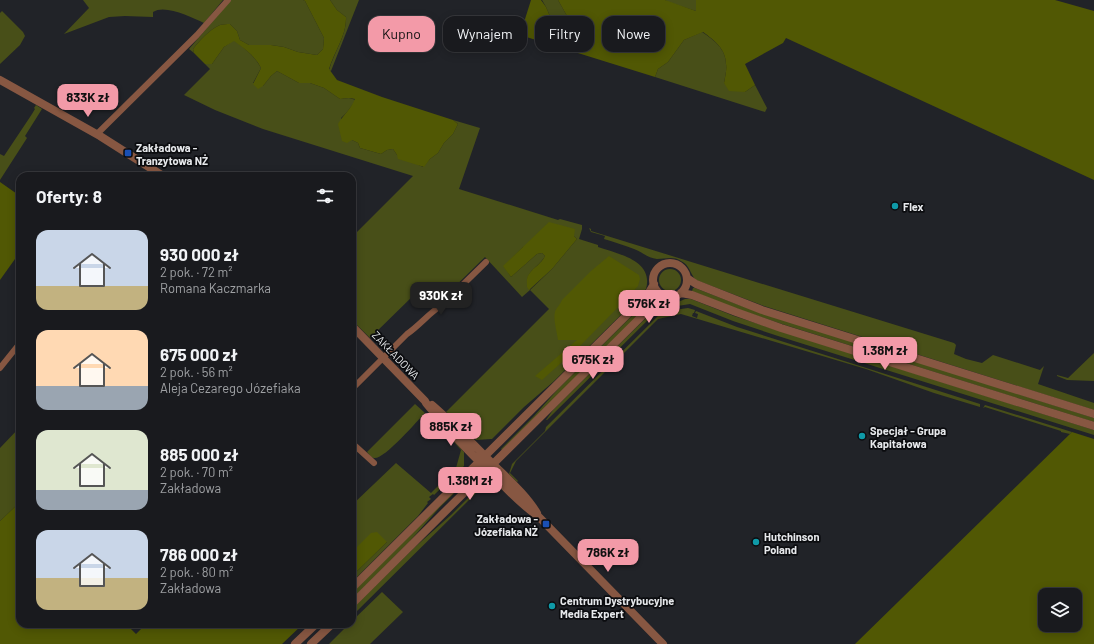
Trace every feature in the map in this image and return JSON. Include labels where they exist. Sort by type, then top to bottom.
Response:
[{"type":"street","points":[[97,134],[197,35],[228,0]]},
{"type":"street","points":[[0,80],[97,134],[155,172]]},
{"type":"street","points":[[356,385],[407,334],[442,305],[486,262]]},
{"type":"street","points":[[664,264],[673,264],[683,269],[687,278],[685,289],[675,296],[666,296],[658,292],[654,284],[655,273],[664,264]]},
{"type":"street","points":[[687,278],[696,284],[762,310],[1094,414]]},
{"type":"street","points":[[356,584],[648,294],[654,284]]},
{"type":"street","points":[[681,293],[692,295],[781,328],[1094,426]]},
{"type":"street","points":[[356,600],[656,303],[666,296]]},
{"type":"street","name":"ZAKŁADOWA","points":[[356,330],[425,401],[428,401],[442,414],[490,467],[527,499],[538,516],[663,644]]},
{"type":"street","points":[[0,368],[16,348]]},
{"type":"street","points":[[356,446],[374,463]]},
{"type":"street","points":[[295,644],[312,628]]},
{"type":"street","points":[[311,644],[328,628]]},
{"type":"green space","points":[[83,0],[223,0],[204,23],[171,10],[158,10],[153,12],[153,17],[109,17],[64,34],[89,8]]},
{"type":"green space","points":[[231,0],[305,1],[324,38],[323,49],[317,55],[271,45],[249,45],[240,40],[237,31],[230,24],[226,24],[216,27],[205,36],[193,49],[194,53],[189,49]]},
{"type":"green space","points":[[303,0],[330,0],[337,10],[346,17],[346,24],[342,37],[329,69],[337,80],[382,97],[453,120],[458,124],[453,134],[444,143],[438,153],[430,159],[424,167],[398,159],[393,149],[387,150],[381,154],[360,148],[358,143],[352,140],[347,143],[342,141],[338,124],[355,99],[340,99],[324,88],[310,83],[299,83],[277,71],[263,86],[258,89],[253,84],[261,68],[259,64],[245,49],[234,41],[224,47],[212,64],[205,64],[194,53],[193,49],[208,32],[220,25],[230,24],[237,31],[240,40],[249,45],[271,45],[317,55],[323,49],[324,38],[305,1]]},
{"type":"green space","points":[[330,0],[359,0],[331,71],[329,70],[342,37],[346,24],[346,17],[337,10]]},
{"type":"green space","points":[[531,0],[541,0],[550,16],[535,16],[535,40],[527,37],[526,16]]},
{"type":"green space","points":[[542,0],[558,0],[567,16],[550,16]]},
{"type":"green space","points":[[558,0],[665,0],[696,11],[696,0],[1055,0],[1094,11],[1094,180],[786,38],[783,43],[745,64],[755,85],[745,92],[729,91],[724,83],[726,69],[722,49],[703,32],[684,40],[668,62],[658,69],[655,77],[575,52],[594,52],[594,16],[567,16]]},
{"type":"green space","points":[[665,0],[696,0],[696,11],[668,2]]},
{"type":"green space","points":[[2,11],[23,32],[25,36],[20,45],[0,64],[0,13]]},
{"type":"green space","points":[[702,32],[722,49],[726,69],[724,83],[745,92],[755,85],[767,108],[765,112],[655,77],[658,69],[668,62],[684,40]]},
{"type":"green space","points":[[234,40],[249,52],[261,68],[253,83],[263,86],[277,71],[299,83],[310,83],[324,88],[340,99],[349,98],[356,100],[341,118],[352,140],[358,143],[360,148],[381,154],[387,150],[393,149],[397,155],[423,167],[438,153],[444,143],[453,134],[458,124],[453,120],[480,128],[459,189],[558,220],[560,219],[582,225],[579,239],[624,256],[640,265],[645,271],[647,279],[646,289],[553,382],[524,407],[492,439],[476,440],[453,417],[451,413],[449,414],[446,412],[549,309],[530,290],[522,297],[485,257],[435,306],[430,305],[417,292],[370,338],[356,324],[356,233],[413,176],[263,129],[215,110],[184,95],[210,69],[205,64],[212,64],[224,47]],"holes":[[[574,236],[577,239],[552,269],[530,290],[528,284],[529,275],[545,256],[542,253],[537,254],[511,277],[504,266],[523,247]]]},
{"type":"green space","points":[[36,105],[42,109],[25,136],[27,138],[0,180],[0,154],[4,156],[32,114]]},
{"type":"green space","points":[[0,182],[16,193],[16,258],[0,280]]},
{"type":"green space","points":[[549,222],[575,229],[574,236],[577,239],[552,269],[529,290],[527,287],[527,277],[545,256],[542,253],[537,254],[511,277],[503,266]]},
{"type":"green space","points":[[589,228],[591,231],[954,343],[956,345],[954,354],[966,359],[982,363],[993,355],[1040,370],[1044,366],[1038,384],[1094,403],[1094,410],[764,306],[696,280],[688,267],[678,259],[657,259],[651,257],[634,249],[604,239],[605,236],[591,232]]},
{"type":"green space","points":[[609,256],[639,275],[640,279],[638,286],[581,345],[542,380],[535,376],[577,340],[558,340],[554,318],[556,309],[562,300],[591,271]]},
{"type":"green space","points":[[670,269],[678,272],[681,280],[678,288],[670,291],[662,288],[659,280],[662,272]]},
{"type":"green space","points":[[693,288],[739,305],[1094,418],[1094,422],[737,309],[692,291]]},
{"type":"green space","points":[[685,299],[691,299],[734,316],[780,331],[1094,430],[1094,435],[778,336],[733,321],[690,304],[665,308],[657,312],[654,310],[662,304],[678,302]]},
{"type":"green space","points":[[644,304],[647,307],[502,450],[501,449],[558,389]]},
{"type":"green space","points":[[688,308],[695,310],[692,316],[697,318],[698,314],[695,313],[696,311],[737,327],[980,404],[980,407],[934,393],[866,369],[681,314],[658,319],[516,461],[510,473],[518,481],[517,482],[509,474],[512,464],[545,431],[546,427],[659,315],[667,311]]},
{"type":"green space","points":[[652,312],[654,314],[546,420],[553,410]]},
{"type":"green space","points":[[1094,353],[1094,381],[1067,380],[1057,376],[1068,378]]},
{"type":"green space","points":[[415,404],[425,413],[385,453],[379,457],[371,457],[367,452]]},
{"type":"green space","points":[[985,405],[1072,432],[1070,434],[1061,432],[985,407],[983,408]]},
{"type":"green space","points":[[16,431],[16,506],[0,521],[0,448]]},
{"type":"green space","points":[[1072,432],[1094,439],[1094,644],[855,644]]},
{"type":"green space","points":[[446,433],[464,452],[464,466],[434,495],[433,494],[429,497],[431,499],[427,502],[428,503],[418,516],[356,578],[356,572],[387,542],[359,546],[356,549],[356,501],[396,463],[431,493],[456,468],[461,450]]},
{"type":"green space","points":[[469,476],[470,478],[440,507],[410,541],[356,595],[356,589]]},
{"type":"green space","points":[[479,487],[480,489],[356,612],[356,605],[415,547],[451,515]]},
{"type":"green space","points":[[16,506],[16,628],[130,628],[136,634],[142,628],[299,628],[282,644],[0,644],[0,521]]},
{"type":"green space","points":[[377,532],[387,542],[356,572],[356,548],[371,533]]},
{"type":"green space","points":[[382,592],[403,612],[370,644],[329,644],[345,628],[356,628],[356,617]]},
{"type":"place","name":"Zakładowa - Tranzytowa NŻ","points":[[128,153]]},
{"type":"place","name":"Flex","points":[[895,206]]},
{"type":"place","name":"Specjał - Grupa Kapitałowa","points":[[862,436]]},
{"type":"place","name":"Zakładowa - Józefiaka NŻ","points":[[546,524]]},
{"type":"place","name":"Hutchinson Poland","points":[[756,542]]},
{"type":"place","name":"Centrum Dystrybucyjne Media Expert","points":[[552,606]]}]
